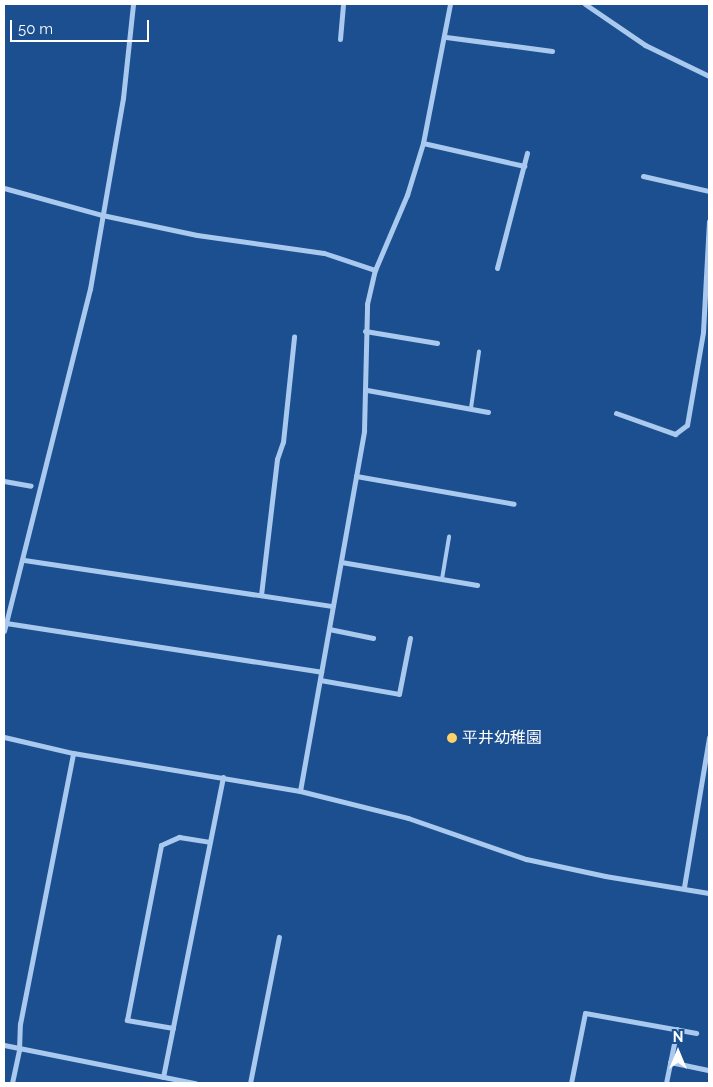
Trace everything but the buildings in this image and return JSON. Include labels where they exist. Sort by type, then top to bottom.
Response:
[{"type":"street","points":[[4,631],[24,560],[90,289],[123,98],[133,4]]},
{"type":"street","points":[[340,39],[343,4]]},
{"type":"street","points":[[300,791],[364,431],[367,390],[365,331],[367,304],[375,270],[407,195],[423,143],[446,37],[450,4]]},
{"type":"street","points":[[585,4],[645,45],[709,76]]},
{"type":"street","points":[[446,37],[552,51]]},
{"type":"street","points":[[423,143],[524,166]]},
{"type":"street","points":[[497,268],[528,153]]},
{"type":"street","points":[[643,176],[709,191]]},
{"type":"street","points":[[4,188],[102,215],[196,235],[324,253],[375,270]]},
{"type":"street","points":[[616,413],[675,434],[688,426],[703,332],[709,221]]},
{"type":"street","points":[[365,331],[437,343]]},
{"type":"street","points":[[261,595],[294,337]]},
{"type":"street","points":[[367,390],[488,412]]},
{"type":"street","points":[[356,476],[514,504]]},
{"type":"street","points":[[4,481],[31,486]]},
{"type":"street","points":[[24,560],[333,606]]},
{"type":"street","points":[[341,562],[477,584]]},
{"type":"street","points":[[6,623],[321,672]]},
{"type":"street","points":[[329,629],[373,638]]},
{"type":"street","points":[[320,680],[399,694],[410,638]]},
{"type":"street","points":[[4,737],[74,754],[300,791],[408,818],[526,859],[605,876],[684,887],[709,893]]},
{"type":"street","points":[[684,887],[709,737]]},
{"type":"street","points":[[12,1083],[19,1050],[20,1024],[74,754]]},
{"type":"street","points":[[164,1077],[223,777]]},
{"type":"street","points":[[173,1028],[127,1020],[161,845],[179,837],[210,842]]},
{"type":"street","points":[[250,1083],[279,938]]},
{"type":"street","points":[[571,1083],[585,1013],[696,1033]]},
{"type":"street","points":[[666,1083],[677,1029]]},
{"type":"street","points":[[4,1045],[19,1050],[194,1083]]},
{"type":"street","points":[[670,1062],[709,1070]]},
{"type":"lane","points":[[471,408],[479,352]]},
{"type":"lane","points":[[442,579],[449,537]]},
{"type":"place","name":"平井幼稚園","points":[[452,738]]}]
